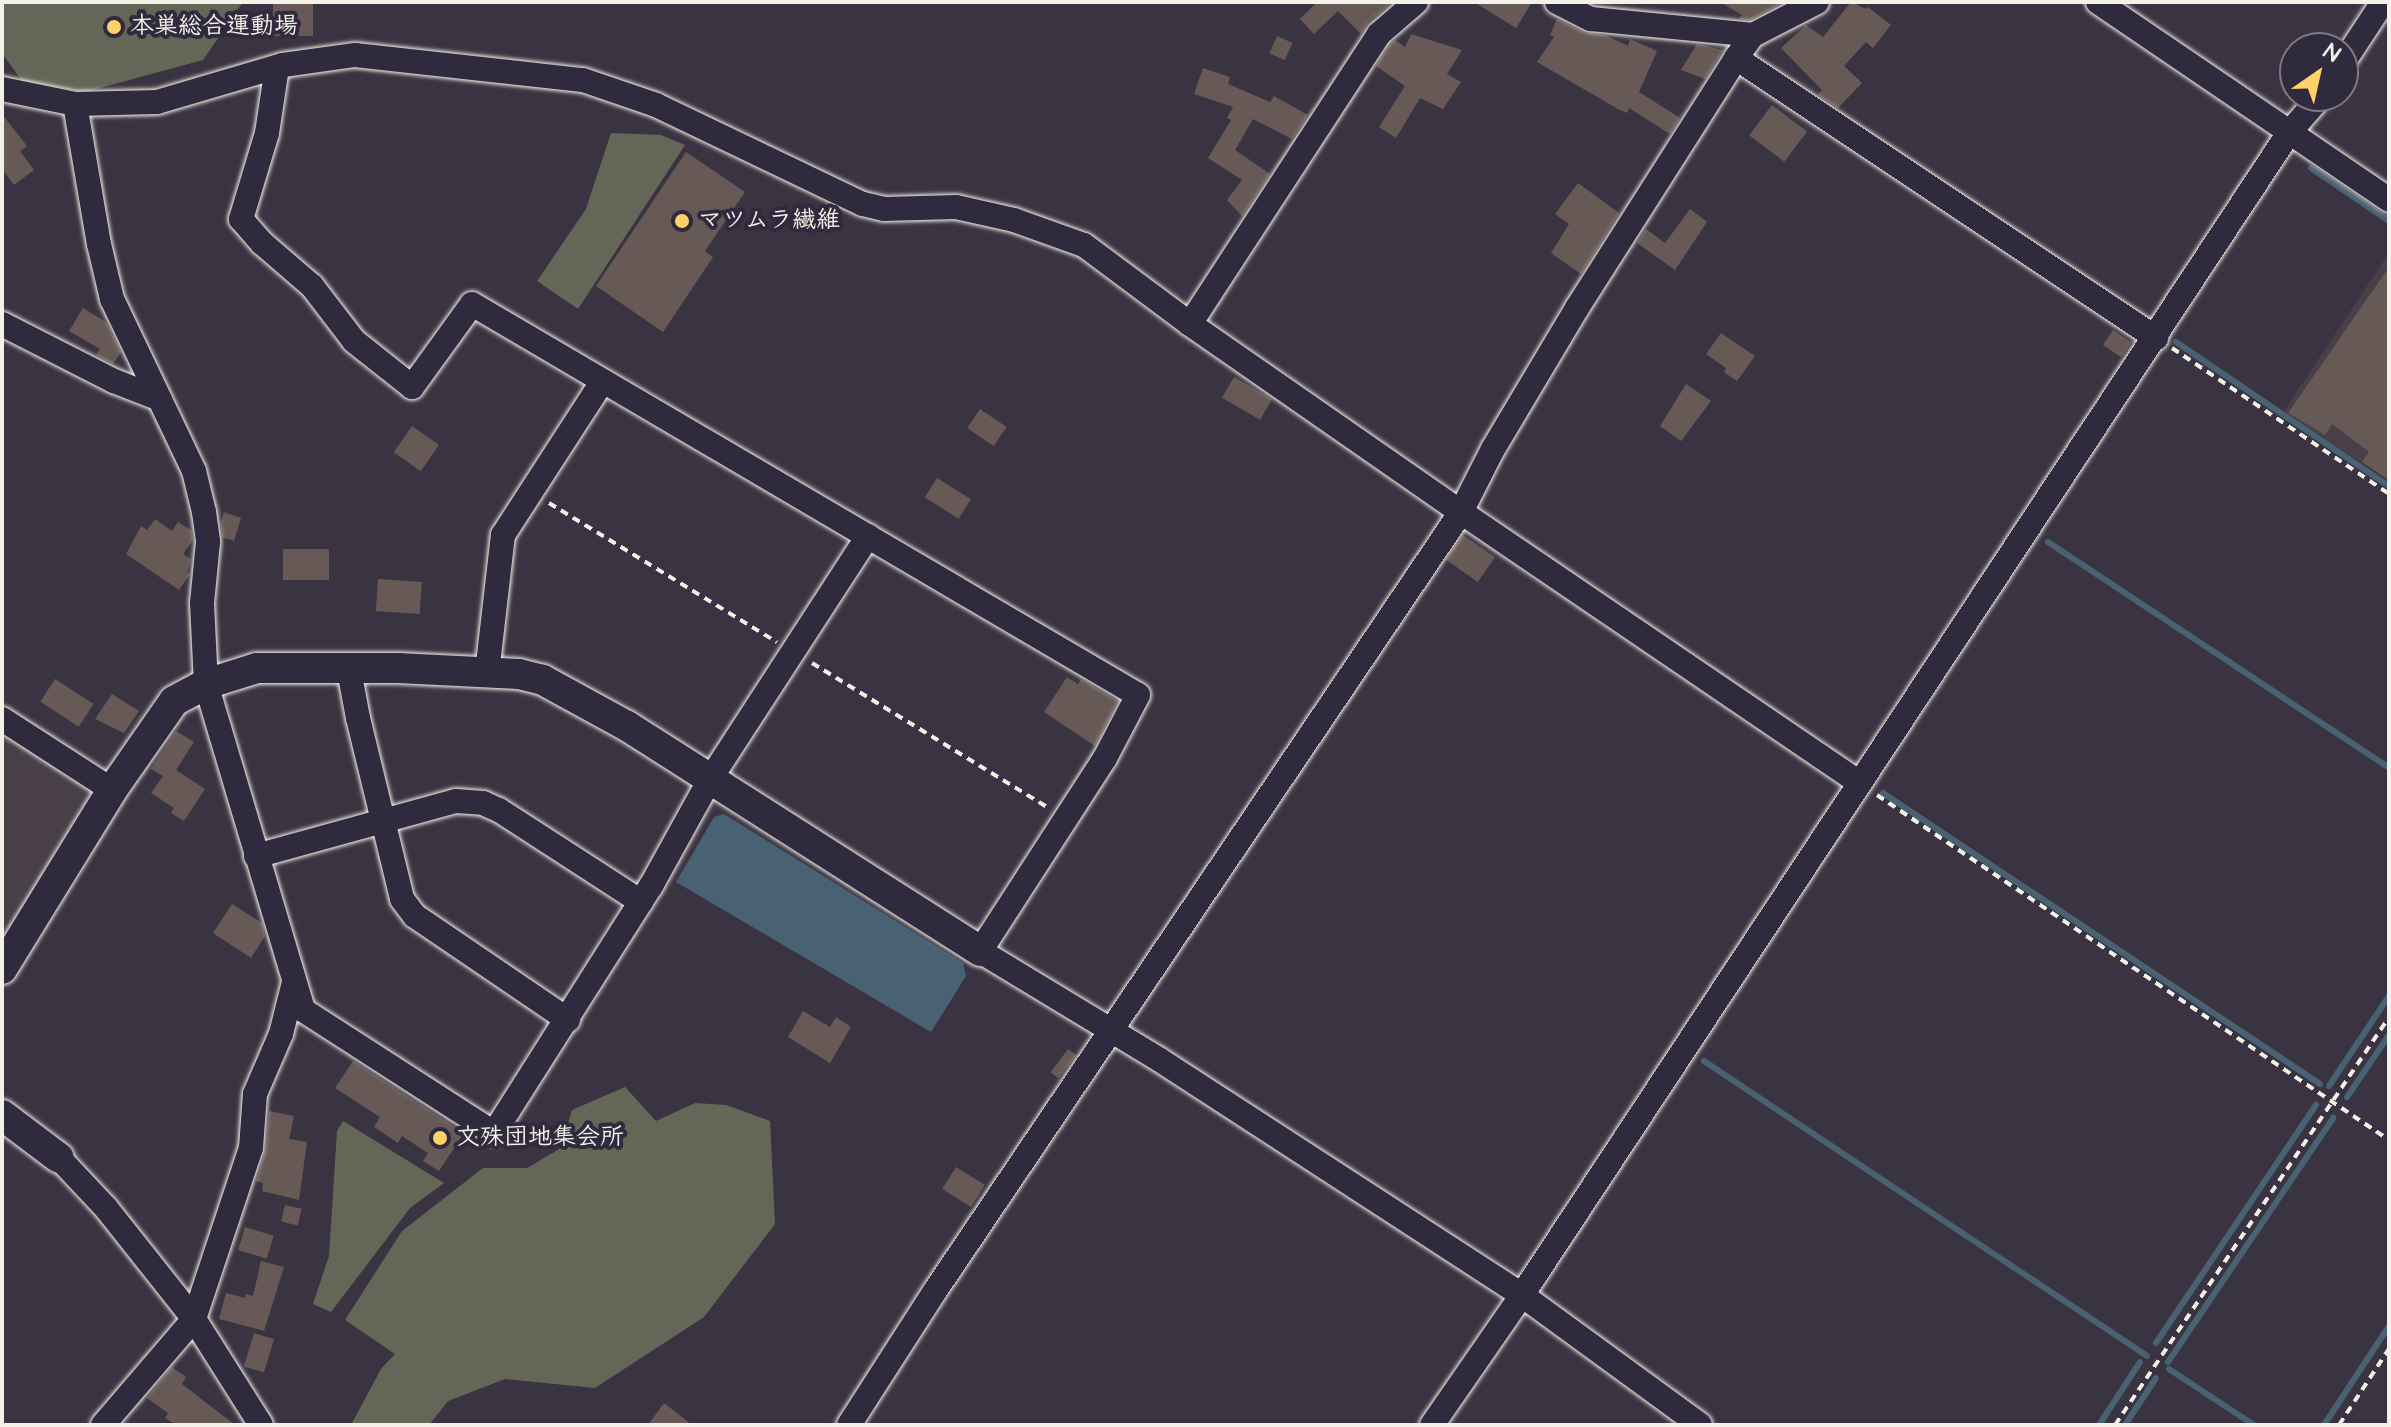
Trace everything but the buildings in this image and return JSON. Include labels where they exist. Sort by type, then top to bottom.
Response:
[{"type":"street","points":[[1190,324],[1379,34],[1416,2]]},
{"type":"street","points":[[1557,2],[1591,19],[1753,35]]},
{"type":"street","points":[[849,1425],[1461,512],[1493,449],[1577,308],[1736,58],[1753,35],[1817,2]]},
{"type":"street","points":[[2098,2],[2389,200]]},
{"type":"street","points":[[2359,39],[2383,2]]},
{"type":"street","points":[[6,84],[75,104],[157,102],[277,67],[355,55],[583,80],[656,105],[863,204],[884,209],[956,207],[1014,220],[1084,245],[1190,324],[1461,512],[1859,782]]},
{"type":"street","points":[[1736,58],[2156,338]]},
{"type":"street","points":[[277,67],[272,111],[241,219],[262,243],[312,286],[354,341],[412,387],[472,304],[1138,695],[1105,758],[980,951]]},
{"type":"street","points":[[75,104],[99,244],[112,299],[194,471],[208,542],[202,603],[206,684],[303,1010],[494,1133],[641,902],[709,781],[868,536]]},
{"type":"street","points":[[1432,1425],[1522,1295],[2288,134],[2307,112]]},
{"type":"street","points":[[2,324],[114,381],[160,399]]},
{"type":"street","points":[[487,673],[503,535],[602,382]]},
{"type":"street","points":[[2,969],[112,790],[174,701],[206,684],[257,668],[398,668],[519,674],[558,686],[627,726],[709,781],[1111,1030],[1522,1295],[1700,1425]]},
{"type":"street","points":[[349,670],[402,899],[415,916],[568,1020]]},
{"type":"street","points":[[2,719],[112,790]]},
{"type":"street","points":[[256,856],[456,801],[483,803],[499,810],[641,902]]},
{"type":"street","points":[[103,1425],[194,1319],[251,1148],[255,1094],[281,1034],[295,980]]},
{"type":"street","points":[[2,1115],[59,1158],[106,1208],[194,1319],[261,1425]]},
{"type":"path","points":[[2156,338],[2389,494]]},
{"type":"path","points":[[1859,782],[2389,1140]]},
{"type":"path","points":[[2115,1425],[2389,1018]]},
{"type":"path","points":[[2339,1425],[2389,1349]]},
{"type":"shaded area","points":[[2389,253],[2389,481],[2284,411]]},
{"type":"shaded area","points":[[2,728],[103,791],[2,948]]},
{"type":"green space","name":"本巣総合運動場","points":[[2,2],[243,2],[203,60],[85,92],[22,81],[2,53]]},
{"type":"green space","points":[[611,133],[661,135],[685,145],[578,309],[537,281],[586,209]]},
{"type":"green space","points":[[625,1087],[656,1121],[695,1103],[726,1105],[770,1121],[775,1224],[704,1317],[595,1388],[505,1379],[448,1401],[429,1425],[351,1425],[381,1369],[395,1354],[345,1320],[402,1231],[483,1168],[527,1168],[561,1148],[572,1110]]},
{"type":"green space","points":[[343,1121],[444,1183],[410,1208],[331,1312],[313,1304],[329,1256],[337,1131]]},
{"type":"water","points":[[724,814],[963,963],[966,976],[931,1032],[676,882],[714,817]]},
{"type":"waterway","points":[[2311,168],[2389,221]]},
{"type":"waterway","points":[[2176,342],[2389,486]]},
{"type":"waterway","points":[[2048,542],[2389,768]]},
{"type":"waterway","points":[[1883,793],[2320,1084]]},
{"type":"waterway","points":[[2329,1086],[2389,996]]},
{"type":"waterway","points":[[2347,1097],[2389,1035]]},
{"type":"waterway","points":[[1704,1061],[2147,1356]]},
{"type":"waterway","points":[[2156,1343],[2316,1105]]},
{"type":"waterway","points":[[2168,1362],[2333,1118]]},
{"type":"waterway","points":[[2324,1425],[2389,1326]]},
{"type":"waterway","points":[[2099,1425],[2140,1362]]},
{"type":"waterway","points":[[2169,1369],[2254,1425]]},
{"type":"waterway","points":[[2125,1425],[2156,1378]]},
{"type":"place","name":"本巣総合運動場","points":[[114,27]]},
{"type":"place","name":"マツムラ繊維","points":[[682,221]]},
{"type":"place","name":"文殊団地集会所","points":[[440,1138]]}]
